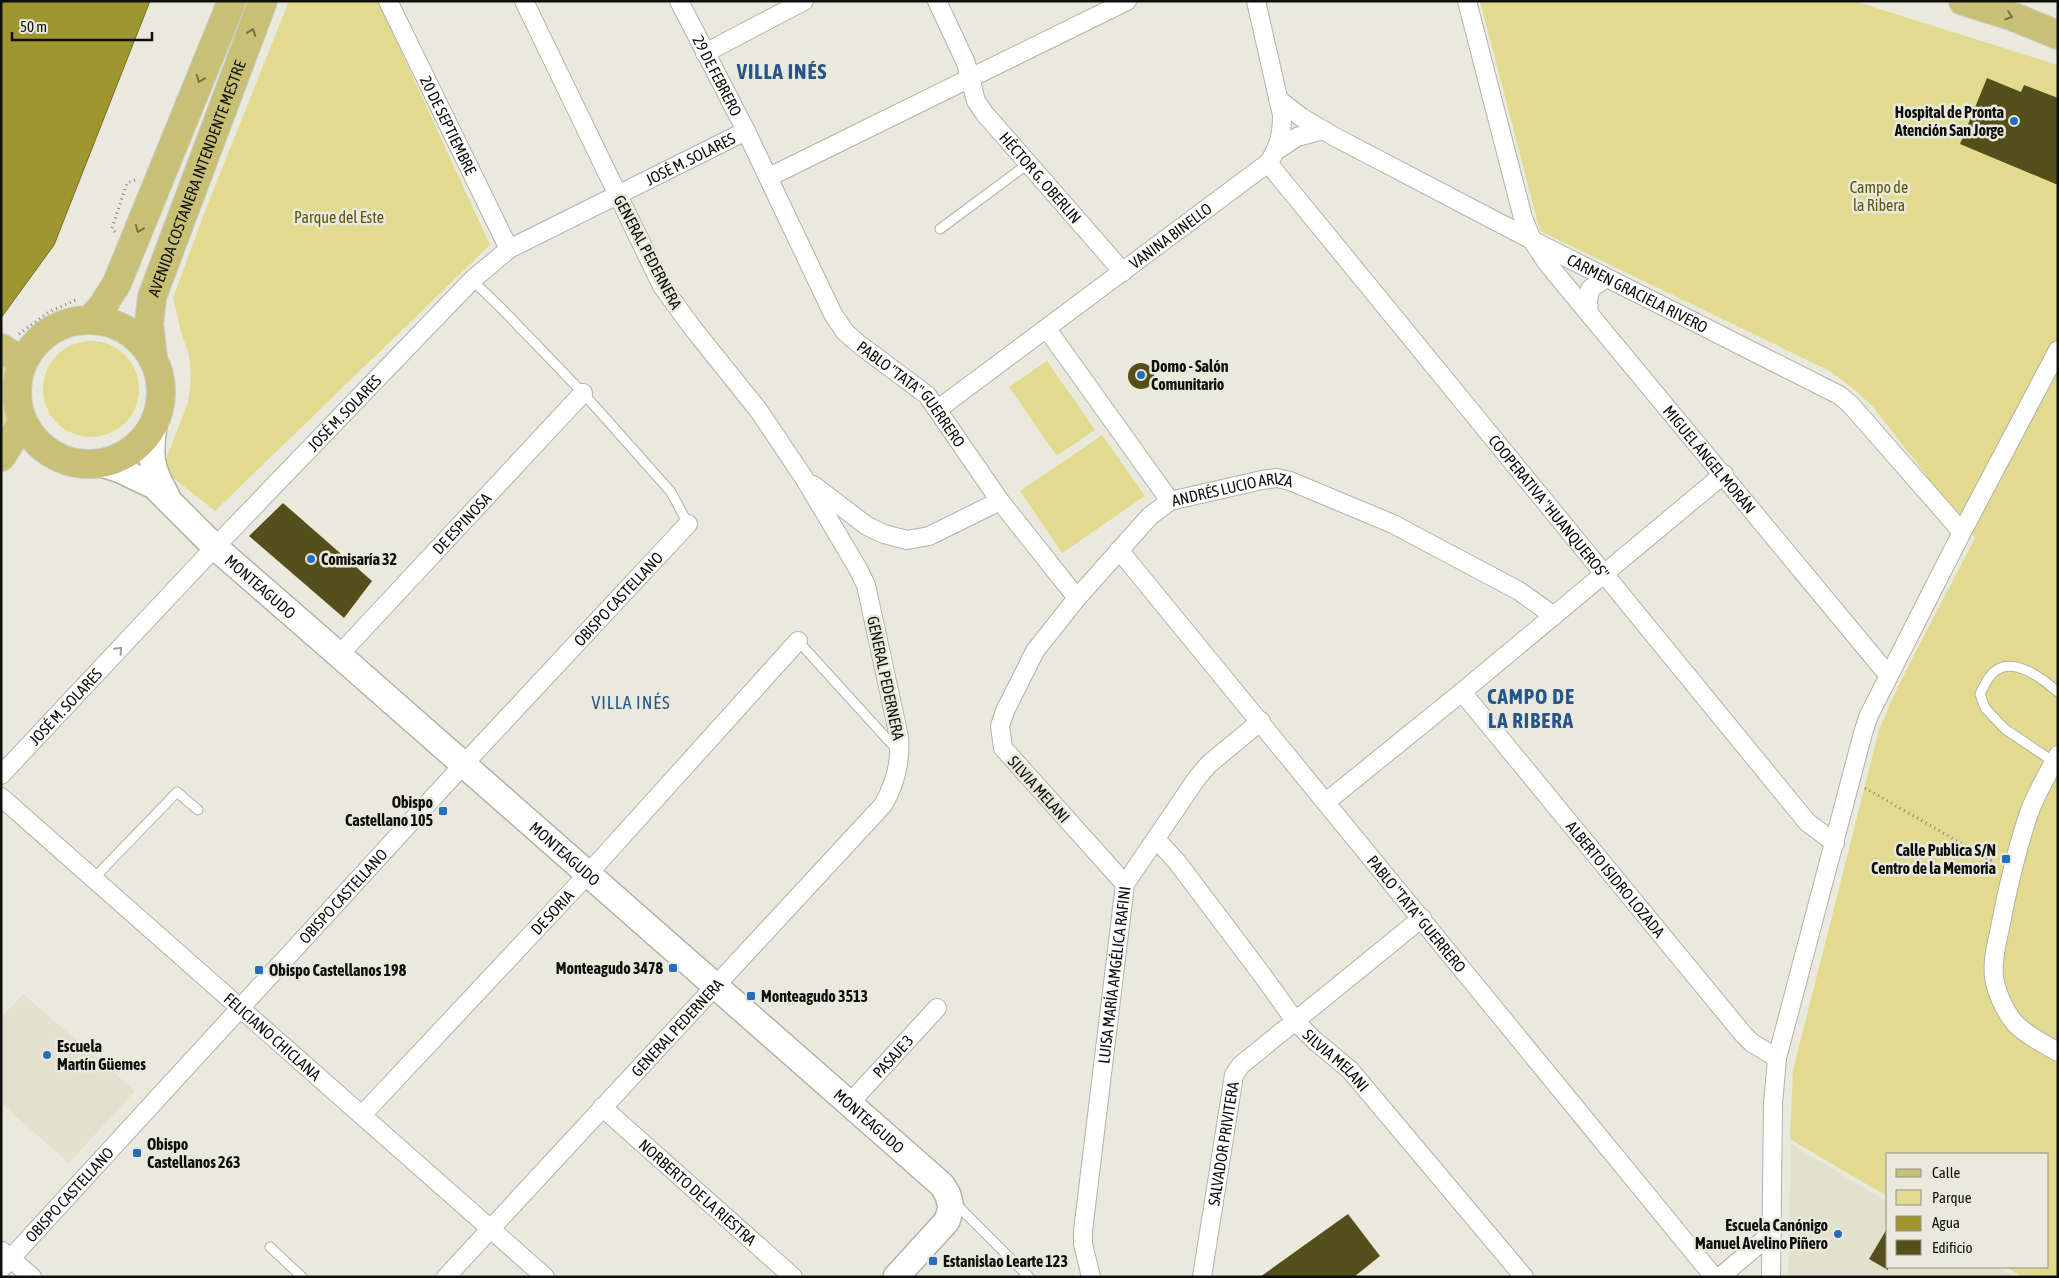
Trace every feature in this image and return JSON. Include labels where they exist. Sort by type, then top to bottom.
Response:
[{"type":"main road","name":"AVENIDA COSTANERA INTENDENTE MESTRE","points":[[90,320],[102,307],[117,283],[232,1]]},
{"type":"main road","name":"AVENIDA COSTANERA INTENDENTE MESTRE","points":[[153,360],[149,324],[152,297],[263,1]]},
{"type":"main road","points":[[1962,1],[2014,17],[2058,35]]},
{"type":"main road","points":[[90,320],[109,323],[127,331],[142,343],[153,360],[160,380],[161,403],[154,424],[141,443],[124,456],[102,464],[78,464],[56,456],[36,441],[23,422],[17,398],[13,348],[29,351],[46,334],[67,324],[90,320]]},
{"type":"main road","points":[[1,457],[23,422]]},
{"type":"street","name":"20 DE SEPTIEMBRE","points":[[388,1],[509,249]]},
{"type":"street","name":"GENERAL PEDERNERA","points":[[446,1277],[883,804],[894,783],[901,755],[900,737],[866,585],[857,567],[804,478],[759,411],[673,303],[662,286],[524,1]]},
{"type":"street","name":"29 DE FEBRERO","points":[[679,1],[769,177]]},
{"type":"street","points":[[705,53],[804,1]]},
{"type":"street","name":"HÉCTOR G. OBERLIN","points":[[937,1],[966,63],[976,101],[1123,272]]},
{"type":"street","points":[[769,177],[969,77],[1127,1]]},
{"type":"street","points":[[1256,1],[1282,114],[1282,128],[1273,157]]},
{"type":"street","name":"MIGUEL ÁNGEL MORÁN","points":[[1467,1],[1523,218],[1532,240],[1547,263],[1724,474],[1889,676]]},
{"type":"street","name":"CARMEN GRACIELA RIVERO","points":[[1278,98],[1301,117],[1323,130],[1532,240],[1839,395],[1850,404],[1962,532]]},
{"type":"street","name":"VANINA BINELLO","points":[[938,409],[1123,272],[1298,137],[1323,130]]},
{"type":"street","name":"JOSÉ M. SOLARES","points":[[1,774],[214,548],[472,280],[509,249],[746,131]]},
{"type":"street","name":"COOPERATIVA \"HUANQUEROS\"","points":[[1273,157],[1603,575],[1807,822],[1835,843]]},
{"type":"street","name":"PABLO \"TATA\" GUERRERO","points":[[769,177],[834,314],[845,332],[927,395],[1000,501],[1077,598]]},
{"type":"street","points":[[1589,312],[1590,289],[1596,283],[1606,278]]},
{"type":"street","points":[[1047,329],[1170,501]]},
{"type":"street","points":[[1771,1277],[1773,1104],[1776,1058],[1869,715],[1962,532],[2058,350]]},
{"type":"street","name":"DE ESPINOSA","points":[[339,654],[583,393]]},
{"type":"street","name":"MONTEAGUDO","points":[[154,424],[150,453],[155,476],[171,502]]},
{"type":"street","name":"MONTEAGUDO","points":[[102,464],[139,478],[154,486],[214,548],[339,654],[587,875],[942,1185],[949,1202]]},
{"type":"street","points":[[1326,802],[1462,692],[1724,474]]},
{"type":"street","points":[[804,478],[862,523],[884,534],[907,540],[929,536],[1000,501]]},
{"type":"street","name":"ANDRÉS LUCIO ARIZA","points":[[1000,734],[1000,726],[1005,711],[1025,669],[1039,646],[1077,598],[1150,516],[1170,501],[1262,480],[1277,478],[1290,481],[1393,524],[1519,590],[1554,616]]},
{"type":"street","name":"OBISPO CASTELLANO","points":[[4,1259],[688,524]]},
{"type":"street","name":"PABLO \"TATA\" GUERRERO","points":[[1119,550],[1261,721],[1714,1277]]},
{"type":"street","name":"DE SORIA","points":[[362,1115],[587,875],[798,641]]},
{"type":"street","name":"ALBERTO ISIDRO LOZADA","points":[[1462,692],[1743,1034],[1752,1043],[1776,1058]]},
{"type":"street","name":"LUISA MARÍA AMGÉLICA RAFINI","points":[[1091,1277],[1083,1244],[1083,1231],[1125,884],[1197,778],[1209,764],[1261,721]]},
{"type":"street","name":"SILVIA MELANI","points":[[1000,734],[1003,748],[1125,884]]},
{"type":"street","points":[[2056,758],[2039,789],[2022,837],[2003,909],[1994,958],[1994,976],[2003,1005],[2013,1021],[2022,1030],[2058,1052]]},
{"type":"street","name":"FELICIANO CHICLANA","points":[[1,797],[545,1277]]},
{"type":"street","name":"SILVIA MELANI","points":[[1156,839],[1177,862],[1296,1022],[1350,1070],[1524,1277]]},
{"type":"street","name":"SALVADOR PRIVITERA","points":[[1202,1277],[1234,1074],[1241,1065],[1422,918]]},
{"type":"street","name":"PASAJE 3","points":[[849,1104],[937,1008]]},
{"type":"street","name":"NORBERTO DE LA RIESTRA","points":[[602,1107],[793,1277]]},
{"type":"street","points":[[896,1277],[948,1221],[949,1202]]},
{"type":"street","points":[[1720,1277],[1772,1233]]},
{"type":"street","points":[[4,1259],[32,1277]]},
{"type":"lane","points":[[940,229],[1029,163]]},
{"type":"lane","points":[[472,280],[583,393],[671,492],[688,524]]},
{"type":"lane","points":[[798,641],[901,755]]},
{"type":"lane","points":[[2056,758],[2005,729],[1985,708],[1980,694],[1986,681],[1996,670],[2012,666],[2038,675],[2058,692]]},
{"type":"lane","points":[[94,878],[177,792],[198,810]]},
{"type":"lane","points":[[949,1202],[1029,1277]]},
{"type":"lane","points":[[270,1247],[302,1277]]},
{"type":"path","points":[[116,234],[112,228],[127,183],[138,179]]},
{"type":"path","points":[[13,348],[19,334],[49,312],[78,299],[81,295]]},
{"type":"path","points":[[1851,780],[1992,861],[1993,871]]},
{"type":"shaded area","name":"Escuela Martín Güemes","points":[[23,994],[135,1091],[69,1163],[1,1103],[1,1018]]},
{"type":"shaded area","name":"Escuela Canónigo Manuel Avelino Piñero","points":[[1791,1144],[1886,1201],[1886,1268],[1999,1268],[2014,1277],[1788,1277]]},
{"type":"green space","name":"Parque del Este","points":[[289,1],[378,1],[490,245],[215,511],[162,469],[188,403],[191,378],[189,355],[173,298],[205,211]]},
{"type":"green space","name":"Campo de la Ribera","points":[[1480,1],[1854,1],[2058,65],[2058,1277],[2023,1277],[2008,1268],[2049,1268],[2049,1153],[1886,1153],[1886,1196],[1790,1139],[1793,1070],[1879,730],[1899,684],[1975,538],[1874,408],[1830,371],[1540,231]]},
{"type":"green space","points":[[91,341],[109,345],[125,355],[135,371],[139,389],[135,407],[125,423],[109,433],[91,437],[73,433],[57,423],[47,407],[43,389],[47,371],[57,355],[73,345]]},
{"type":"green space","points":[[1,348],[23,362],[17,398],[23,422],[1,457]]},
{"type":"green space","points":[[1047,361],[1095,430],[1057,456],[1009,387]]},
{"type":"green space","points":[[1102,435],[1145,496],[1062,553],[1020,491]]},
{"type":"water","points":[[1,1],[150,1],[54,245],[1,318]]},
{"type":"building","name":"Hospital de Pronta Atención San Jorge","points":[[1987,78],[2021,92],[2024,85],[2058,98],[2058,185],[1960,144]]},
{"type":"building","name":"Domo - Salón Comunitario","points":[[1141,363],[1150,367],[1154,376],[1150,385],[1141,389],[1132,385],[1128,376],[1132,367]]},
{"type":"building","name":"Comisaría 32","points":[[283,503],[372,581],[344,618],[249,536]]},
{"type":"building","points":[[1348,1214],[1380,1256],[1354,1277],[1260,1277]]},
{"type":"building","points":[[1886,1230],[1886,1268],[1888,1270],[1869,1259]]},
{"type":"place","name":"Hospital de Pronta Atención San Jorge","points":[[2014,121]]},
{"type":"place","name":"Domo - Salón Comunitario","points":[[1141,375]]},
{"type":"place","name":"Comisaría 32","points":[[311,559]]},
{"type":"place","name":"Obispo Castellano 105","points":[[443,811]]},
{"type":"place","name":"Calle Publica S/N Centro de la Memoria","points":[[2006,859]]},
{"type":"place","name":"Monteagudo 3478","points":[[673,968]]},
{"type":"place","name":"Obispo Castellanos 198","points":[[259,970]]},
{"type":"place","name":"Monteagudo 3513","points":[[751,996]]},
{"type":"place","name":"Escuela Martín Güemes","points":[[47,1055]]},
{"type":"place","name":"Obispo Castellanos 263","points":[[137,1153]]},
{"type":"place","name":"Escuela Canónigo Manuel Avelino Piñero","points":[[1838,1234]]},
{"type":"place","name":"Estanislao Learte 123","points":[[933,1261]]},
{"type":"district","name":"VILLA INÉS","points":[[782,71]]},
{"type":"district","name":"VILLA INÉS","points":[[631,702]]},
{"type":"district","name":"CAMPO DE LA RIBERA","points":[[1531,708]]}]
